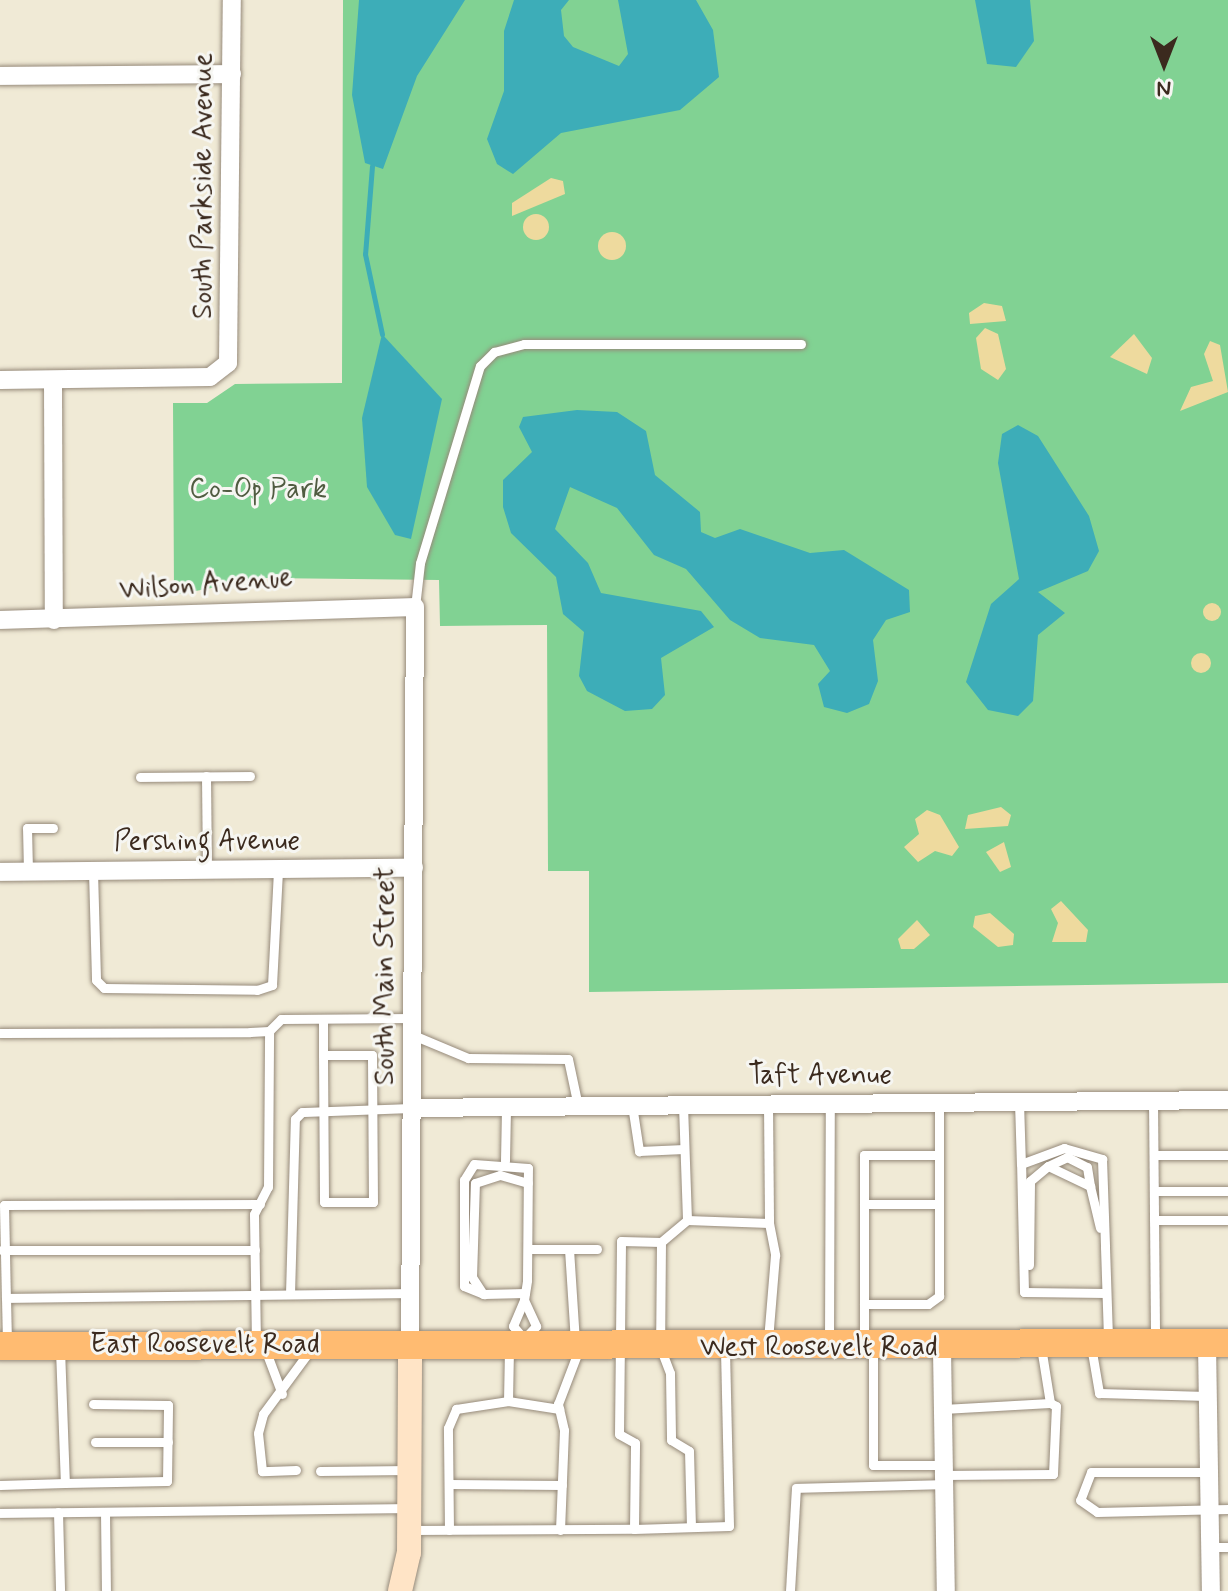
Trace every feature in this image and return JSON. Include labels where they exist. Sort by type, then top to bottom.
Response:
[{"type":"main road","name":"West Roosevelt Road","points":[[410,1345],[519,1343],[621,1347],[942,1349],[1217,1344]]},
{"type":"main road","name":"East Roosevelt Road","points":[[4,1346],[410,1345]]},
{"type":"street","name":"South Parkside Avenue","points":[[53,380],[200,378],[223,370],[231,347],[232,0]]},
{"type":"street","points":[[0,76],[232,74]]},
{"type":"street","points":[[0,380],[53,380],[54,620]]},
{"type":"street","name":"Wilson Avenue","points":[[0,620],[181,619],[263,606],[415,607]]},
{"type":"street","name":"South Main Street","points":[[410,1345],[415,607]]},
{"type":"street","name":"Pershing Avenue","points":[[0,872],[414,868]]},
{"type":"street","name":"Taft Avenue","points":[[413,1108],[1228,1100]]},
{"type":"street","points":[[1211,1591],[1219,1547],[1219,1510],[1209,1472],[1207,1396],[1217,1344]]},
{"type":"street","points":[[400,1591],[409,1519],[410,1345]]},
{"type":"street","points":[[942,1349],[946,1591]]},
{"type":"lane","points":[[415,607],[420,563],[480,366],[494,352],[524,344],[801,344]]},
{"type":"lane","points":[[206,776],[207,870]]},
{"type":"lane","points":[[140,777],[250,776]]},
{"type":"lane","points":[[28,871],[27,828],[53,828]]},
{"type":"lane","points":[[93,871],[96,980],[104,988],[257,990],[272,985],[278,869]]},
{"type":"lane","points":[[0,1033],[269,1031],[281,1019],[323,1019],[413,1027],[468,1058],[568,1059],[578,1106]]},
{"type":"lane","points":[[323,1019],[323,1055],[323,1111],[324,1202],[373,1202],[372,1055],[323,1055]]},
{"type":"lane","points":[[269,1031],[272,1121],[268,1187],[260,1204],[255,1250],[256,1293],[260,1344],[282,1394]]},
{"type":"lane","points":[[1153,1100],[1155,1345]]},
{"type":"lane","points":[[1019,1102],[1024,1292]]},
{"type":"lane","points":[[864,1304],[936,1302],[939,1103]]},
{"type":"lane","points":[[767,1348],[775,1255],[769,1223],[768,1104]]},
{"type":"lane","points":[[829,1348],[830,1104]]},
{"type":"lane","points":[[632,1105],[639,1151],[684,1149]]},
{"type":"lane","points":[[683,1105],[687,1220]]},
{"type":"lane","points":[[505,1161],[506,1107]]},
{"type":"lane","points":[[290,1294],[291,1128],[302,1112],[413,1108]]},
{"type":"lane","points":[[1021,1164],[1064,1148],[1102,1159],[1106,1293],[1099,1393],[1207,1396]]},
{"type":"lane","points":[[939,1155],[864,1155],[864,1304],[869,1349],[873,1465],[944,1475]]},
{"type":"lane","points":[[1154,1155],[1228,1155]]},
{"type":"lane","points":[[1024,1292],[1030,1181],[1048,1166],[1067,1157],[1087,1167],[1105,1247]]},
{"type":"lane","points":[[508,1401],[519,1343],[513,1326],[524,1296],[528,1249],[528,1168],[505,1161],[474,1164],[464,1180],[464,1286],[484,1294],[524,1296]]},
{"type":"lane","points":[[1048,1166],[1090,1186]]},
{"type":"lane","points":[[484,1294],[472,1277],[475,1183],[500,1175],[528,1183]]},
{"type":"lane","points":[[1154,1191],[1228,1191]]},
{"type":"lane","points":[[4,1346],[6,1298],[2,1205],[260,1204]]},
{"type":"lane","points":[[864,1204],[939,1204]]},
{"type":"lane","points":[[634,1529],[635,1443],[619,1434],[621,1241],[661,1242],[687,1220],[769,1223]]},
{"type":"lane","points":[[1154,1220],[1228,1220]]},
{"type":"lane","points":[[661,1242],[660,1347],[670,1373],[671,1440],[689,1451],[691,1527]]},
{"type":"lane","points":[[528,1249],[597,1249]]},
{"type":"lane","points":[[560,1530],[559,1409],[578,1346],[569,1249]]},
{"type":"lane","points":[[2,1250],[255,1250]]},
{"type":"lane","points":[[1024,1292],[1106,1293]]},
{"type":"lane","points":[[6,1298],[411,1293]]},
{"type":"lane","points":[[519,1343],[536,1326],[524,1296]]},
{"type":"lane","points":[[296,1470],[262,1471],[263,1414],[282,1394],[314,1344]]},
{"type":"lane","points":[[60,1345],[65,1483]]},
{"type":"lane","points":[[0,1513],[105,1512],[409,1519],[449,1530],[729,1526],[725,1347]]},
{"type":"lane","points":[[1041,1347],[1050,1403]]},
{"type":"lane","points":[[449,1530],[448,1428],[456,1409],[508,1401],[559,1409]]},
{"type":"lane","points":[[790,1591],[792,1497],[806,1484],[944,1475],[1053,1474],[1056,1406],[1050,1403],[943,1409]]},
{"type":"lane","points":[[0,1485],[167,1481],[168,1405],[93,1404]]},
{"type":"lane","points":[[95,1442],[168,1442]]},
{"type":"lane","points":[[320,1471],[409,1470]]},
{"type":"lane","points":[[1209,1472],[1091,1472],[1080,1500],[1097,1512],[1219,1510]]},
{"type":"lane","points":[[449,1484],[562,1485]]},
{"type":"lane","points":[[58,1512],[60,1591]]},
{"type":"lane","points":[[105,1512],[106,1591]]},
{"type":"green space","name":"Co-Op Park","points":[[343,0],[1228,0],[1228,983],[589,992],[589,871],[548,871],[547,625],[440,626],[439,580],[266,578],[174,595],[173,403],[207,403],[235,384],[342,383]]},
{"type":"sand","points":[[551,178],[563,181],[565,194],[512,216],[512,203]]},
{"type":"sand","points":[[536,214],[545,218],[549,227],[545,236],[536,240],[527,236],[523,227],[527,218]]},
{"type":"sand","points":[[612,232],[622,236],[626,246],[622,256],[612,260],[602,256],[598,246],[602,236]]},
{"type":"sand","points":[[984,303],[1002,306],[1006,321],[970,324],[969,313]]},
{"type":"sand","points":[[985,328],[998,334],[1006,369],[998,380],[981,369],[976,338]]},
{"type":"sand","points":[[1134,334],[1152,358],[1147,374],[1110,357]]},
{"type":"sand","points":[[1210,341],[1220,345],[1228,392],[1180,411],[1191,387],[1213,381],[1204,354]]},
{"type":"sand","points":[[1208,603],[1216,603],[1221,612],[1219,619],[1208,621],[1203,616],[1203,608]]},
{"type":"sand","points":[[1197,653],[1205,653],[1211,663],[1205,673],[1197,673],[1191,667],[1191,659]]},
{"type":"sand","points":[[1001,807],[1011,815],[1008,826],[965,829],[968,815]]},
{"type":"sand","points":[[927,810],[940,815],[959,847],[952,856],[935,851],[918,862],[904,847],[919,834],[915,819]]},
{"type":"sand","points":[[1004,842],[1011,867],[1000,872],[986,852]]},
{"type":"sand","points":[[1061,901],[1088,930],[1086,942],[1052,942],[1058,923],[1051,909]]},
{"type":"sand","points":[[990,913],[1014,934],[1013,945],[998,947],[973,927],[975,916]]},
{"type":"sand","points":[[917,920],[930,935],[914,949],[901,949],[898,939]]},
{"type":"water","points":[[359,0],[465,0],[417,76],[383,169],[365,163],[352,95]]},
{"type":"water","points":[[514,0],[569,0],[561,10],[564,36],[573,47],[619,66],[628,54],[618,0],[696,0],[713,30],[719,77],[680,110],[561,133],[513,174],[497,164],[487,139],[504,91],[504,31]]},
{"type":"water","points":[[975,0],[1030,0],[1034,41],[1016,67],[987,64]]},
{"type":"water","points":[[382,334],[442,399],[411,539],[395,535],[367,487],[362,418]]},
{"type":"water","points":[[577,410],[617,412],[646,431],[655,475],[700,512],[701,532],[715,538],[740,529],[810,553],[844,550],[909,590],[910,612],[886,620],[873,640],[878,681],[869,704],[847,713],[824,707],[818,684],[830,671],[814,645],[760,638],[730,620],[686,569],[654,555],[617,508],[570,487],[555,529],[588,563],[601,593],[701,611],[714,627],[661,658],[665,695],[652,709],[625,711],[587,691],[579,676],[584,632],[563,614],[556,577],[511,533],[503,507],[503,480],[532,452],[519,427],[523,417]]},
{"type":"water","points":[[1018,425],[1038,436],[1089,516],[1099,551],[1088,571],[1038,592],[1065,613],[1038,635],[1033,701],[1018,716],[988,710],[966,682],[991,604],[1019,579],[998,463],[1002,434]]},
{"type":"waterway","points":[[372,166],[365,254],[382,334]]}]
